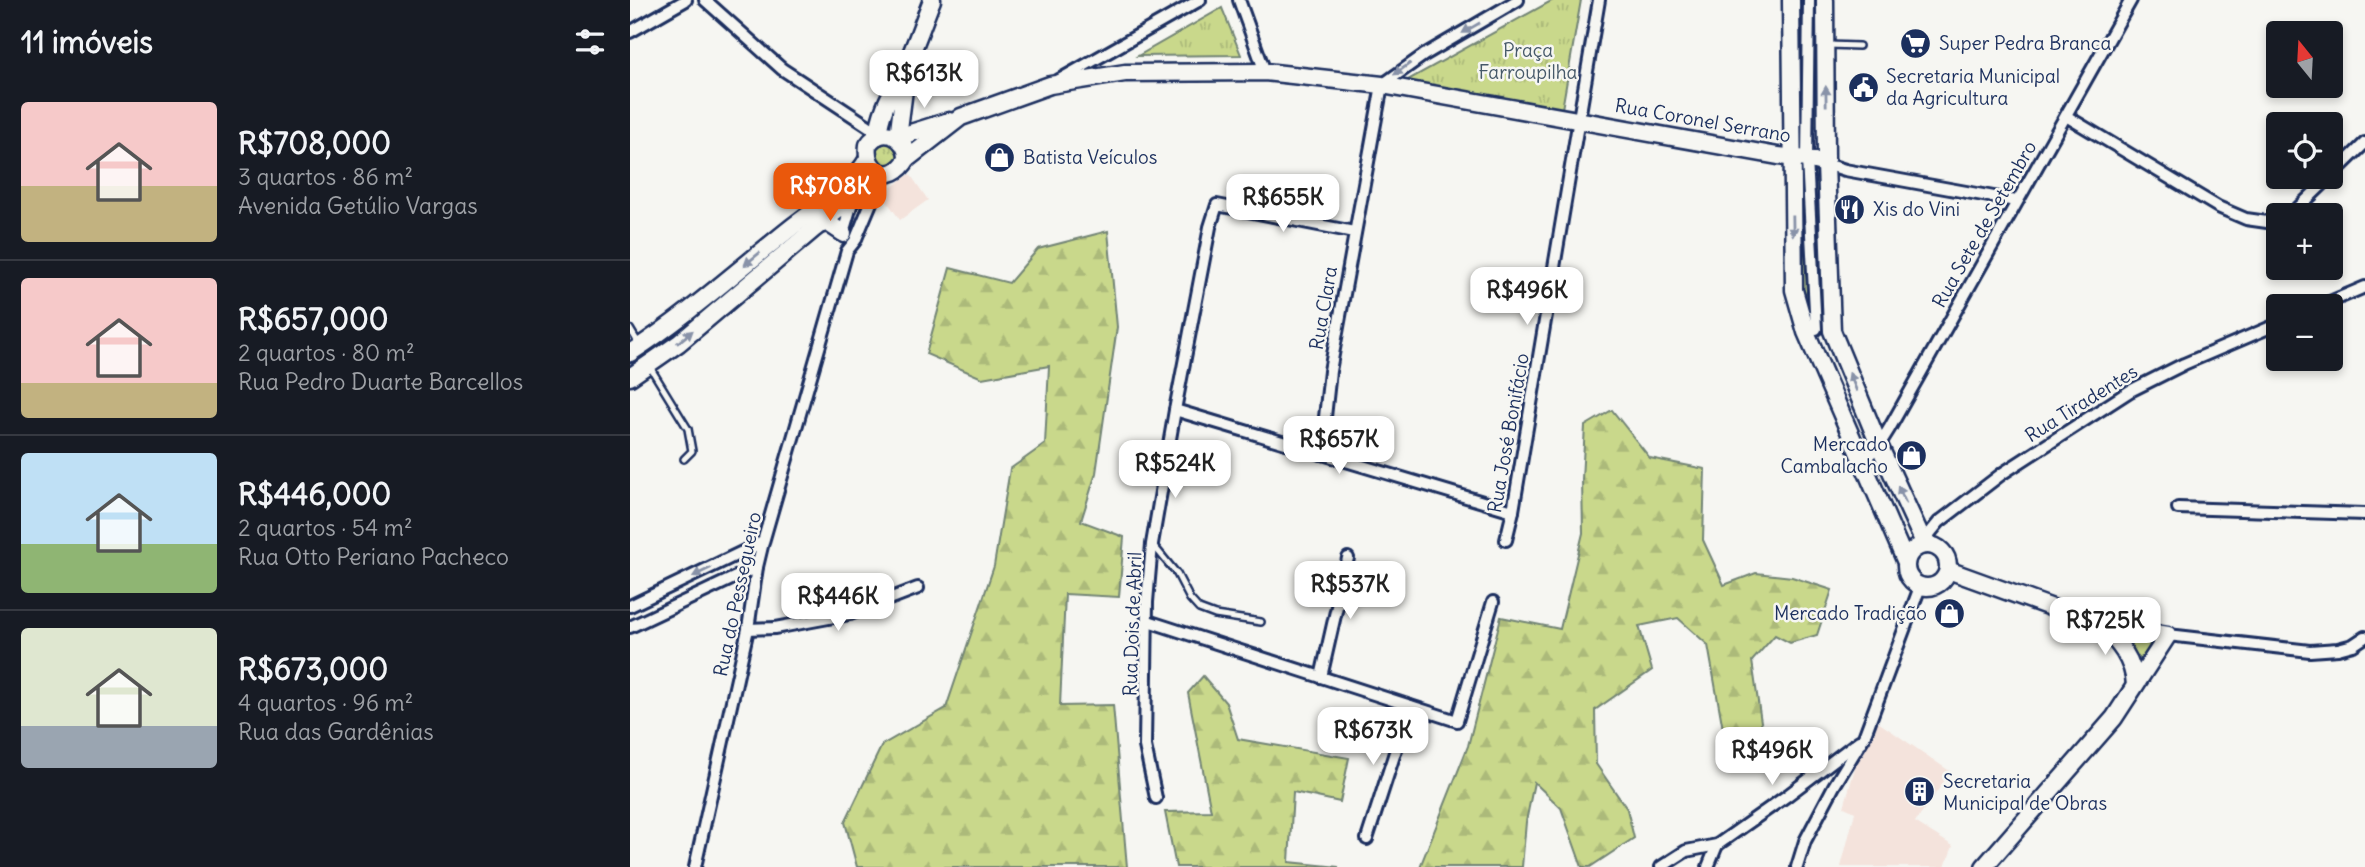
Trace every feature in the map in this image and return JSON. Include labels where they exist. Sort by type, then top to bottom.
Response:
[{"type":"main road","points":[[878,136],[883,109],[908,60],[932,0]]},
{"type":"main road","points":[[1791,0],[1799,126],[1794,290],[1879,445],[1925,545]]},
{"type":"main road","points":[[1825,0],[1826,164],[1818,331],[1863,462],[1905,560],[1906,573],[1920,587],[1929,587],[1944,576],[1948,563],[1942,551],[1925,545],[1916,548],[1905,560]]},
{"type":"main road","points":[[898,138],[908,60]]},
{"type":"main road","name":"Rua Coronel Serrano","points":[[898,138],[1050,85],[1125,73],[1265,72],[1382,85],[1826,164]]},
{"type":"main road","points":[[630,377],[679,343],[854,196],[884,174],[900,169],[907,159],[961,117]]},
{"type":"main road","points":[[854,196],[865,164],[868,145],[878,136],[891,134],[898,138],[905,145],[907,159]]},
{"type":"main road","points":[[865,164],[884,174]]},
{"type":"main road","points":[[635,350],[865,164]]},
{"type":"main road","points":[[822,224],[828,223],[843,233]]},
{"type":"main road","points":[[1944,576],[1979,583],[2061,611],[2168,635],[2114,718],[1984,867]]},
{"type":"main road","points":[[2098,620],[2130,661],[2135,685]]},
{"type":"street","points":[[630,32],[686,0]]},
{"type":"street","points":[[705,0],[782,69],[870,127],[878,136]]},
{"type":"street","points":[[1050,85],[1200,0]]},
{"type":"street","points":[[1239,0],[1265,72]]},
{"type":"street","points":[[1382,85],[1424,55],[1518,0]]},
{"type":"street","name":"Rua José Bonifácio","points":[[1506,540],[1599,0]]},
{"type":"street","points":[[1809,0],[1799,126],[1826,126]]},
{"type":"street","name":"Rua Sete de Setembro","points":[[1863,462],[1879,445],[2131,0]]},
{"type":"street","name":"Rua Clara","points":[[1321,454],[1330,372],[1382,85]]},
{"type":"street","points":[[2066,116],[2218,207],[2246,219],[2266,222]]},
{"type":"street","points":[[2343,163],[2365,142]]},
{"type":"street","name":"Rua Coronel Serrano","points":[[1826,164],[1844,170],[2016,201]]},
{"type":"street","name":"Rua do Pessegueiro","points":[[695,867],[748,629],[763,542],[847,251],[855,241],[884,174]]},
{"type":"street","points":[[2303,203],[2317,189]]},
{"type":"street","name":"Rua do Pessegueiro","points":[[847,251],[843,233],[854,196]]},
{"type":"street","name":"Rua Dois de Abril","points":[[1156,798],[1145,746],[1147,602],[1152,544],[1210,226],[1217,205],[1354,232]]},
{"type":"street","points":[[2343,296],[2365,287]]},
{"type":"street","name":"Rua Tiradentes","points":[[1925,545],[1939,522],[2003,473],[2130,391],[2184,364],[2266,329]]},
{"type":"street","points":[[1175,410],[1513,511]]},
{"type":"street","points":[[2178,508],[2365,514]]},
{"type":"street","points":[[630,606],[763,542]]},
{"type":"street","points":[[1321,677],[1348,558]]},
{"type":"street","points":[[630,626],[757,567]]},
{"type":"street","points":[[1797,867],[1805,842],[1834,786],[1864,737],[1920,587]]},
{"type":"street","points":[[748,629],[775,628],[850,614],[918,588]]},
{"type":"street","points":[[646,599],[652,616]]},
{"type":"street","points":[[1148,621],[1457,721],[1493,602]]},
{"type":"street","points":[[2168,635],[2310,652],[2353,645],[2365,637]]},
{"type":"street","points":[[1367,839],[1410,706]]},
{"type":"street","points":[[1661,867],[1686,851],[1717,845],[1864,737]]},
{"type":"street","points":[[1708,867],[1717,845]]},
{"type":"lane","points":[[1825,45],[1859,46]]},
{"type":"lane","points":[[630,329],[635,350]]},
{"type":"lane","points":[[649,365],[688,429],[692,451],[684,459]]},
{"type":"lane","points":[[1152,544],[1177,574],[1190,599],[1199,609],[1215,615],[1261,622]]},
{"type":"shaded area","points":[[910,174],[928,200],[900,220],[882,194]]},
{"type":"shaded area","points":[[1878,722],[1951,772],[1915,822],[1953,846],[1945,867],[1841,867],[1855,812],[1844,807],[1858,757]]},
{"type":"green space","name":"Praça Farroupilha","points":[[1553,0],[1581,0],[1562,109],[1406,81]]},
{"type":"green space","points":[[1791,0],[1825,0],[1827,126],[1791,125]]},
{"type":"green space","points":[[1222,8],[1241,55],[1138,56]]},
{"type":"green space","points":[[896,141],[901,162],[879,168],[873,148],[876,144]]},
{"type":"green space","points":[[1791,157],[1826,164],[1832,331],[1816,329],[1794,290]]},
{"type":"green space","points":[[1108,231],[1117,327],[1096,473],[1081,521],[1124,537],[1119,597],[1065,594],[1060,706],[1113,705],[1127,867],[857,867],[845,822],[882,745],[946,708],[994,566],[1010,469],[1045,444],[1049,366],[982,378],[926,354],[950,268],[1009,283],[1038,249]]},
{"type":"green space","points":[[1612,410],[1650,458],[1705,469],[1703,540],[1724,585],[1756,573],[1792,577],[1832,590],[1817,635],[1790,643],[1775,635],[1752,661],[1765,749],[1729,763],[1708,645],[1678,618],[1639,626],[1652,670],[1595,710],[1596,764],[1627,809],[1634,838],[1590,867],[1582,867],[1561,808],[1534,782],[1526,822],[1522,867],[1420,867],[1468,746],[1501,617],[1560,629],[1583,533],[1585,426]]},
{"type":"green space","points":[[2139,636],[2147,639],[2150,647],[2147,655],[2139,658],[2131,655],[2128,647],[2131,639]]},
{"type":"green space","points":[[1203,676],[1226,703],[1238,739],[1349,758],[1340,802],[1293,792],[1289,862],[1339,867],[1176,867],[1165,812],[1211,811],[1188,693]]},
{"type":"place","name":"Super Pedra Branca","points":[[1916,43]]},
{"type":"place","name":"Secretaria Municipal da Agricultura","points":[[1863,87]]},
{"type":"place","name":"Batista Veículos","points":[[1000,157]]},
{"type":"place","name":"Xis do Vini","points":[[1850,209]]},
{"type":"place","name":"Mercado Cambalacho","points":[[1911,455]]},
{"type":"place","name":"Mercado Tradição","points":[[1950,613]]},
{"type":"place","name":"Secretaria Municipal de Obras","points":[[1920,792]]}]
